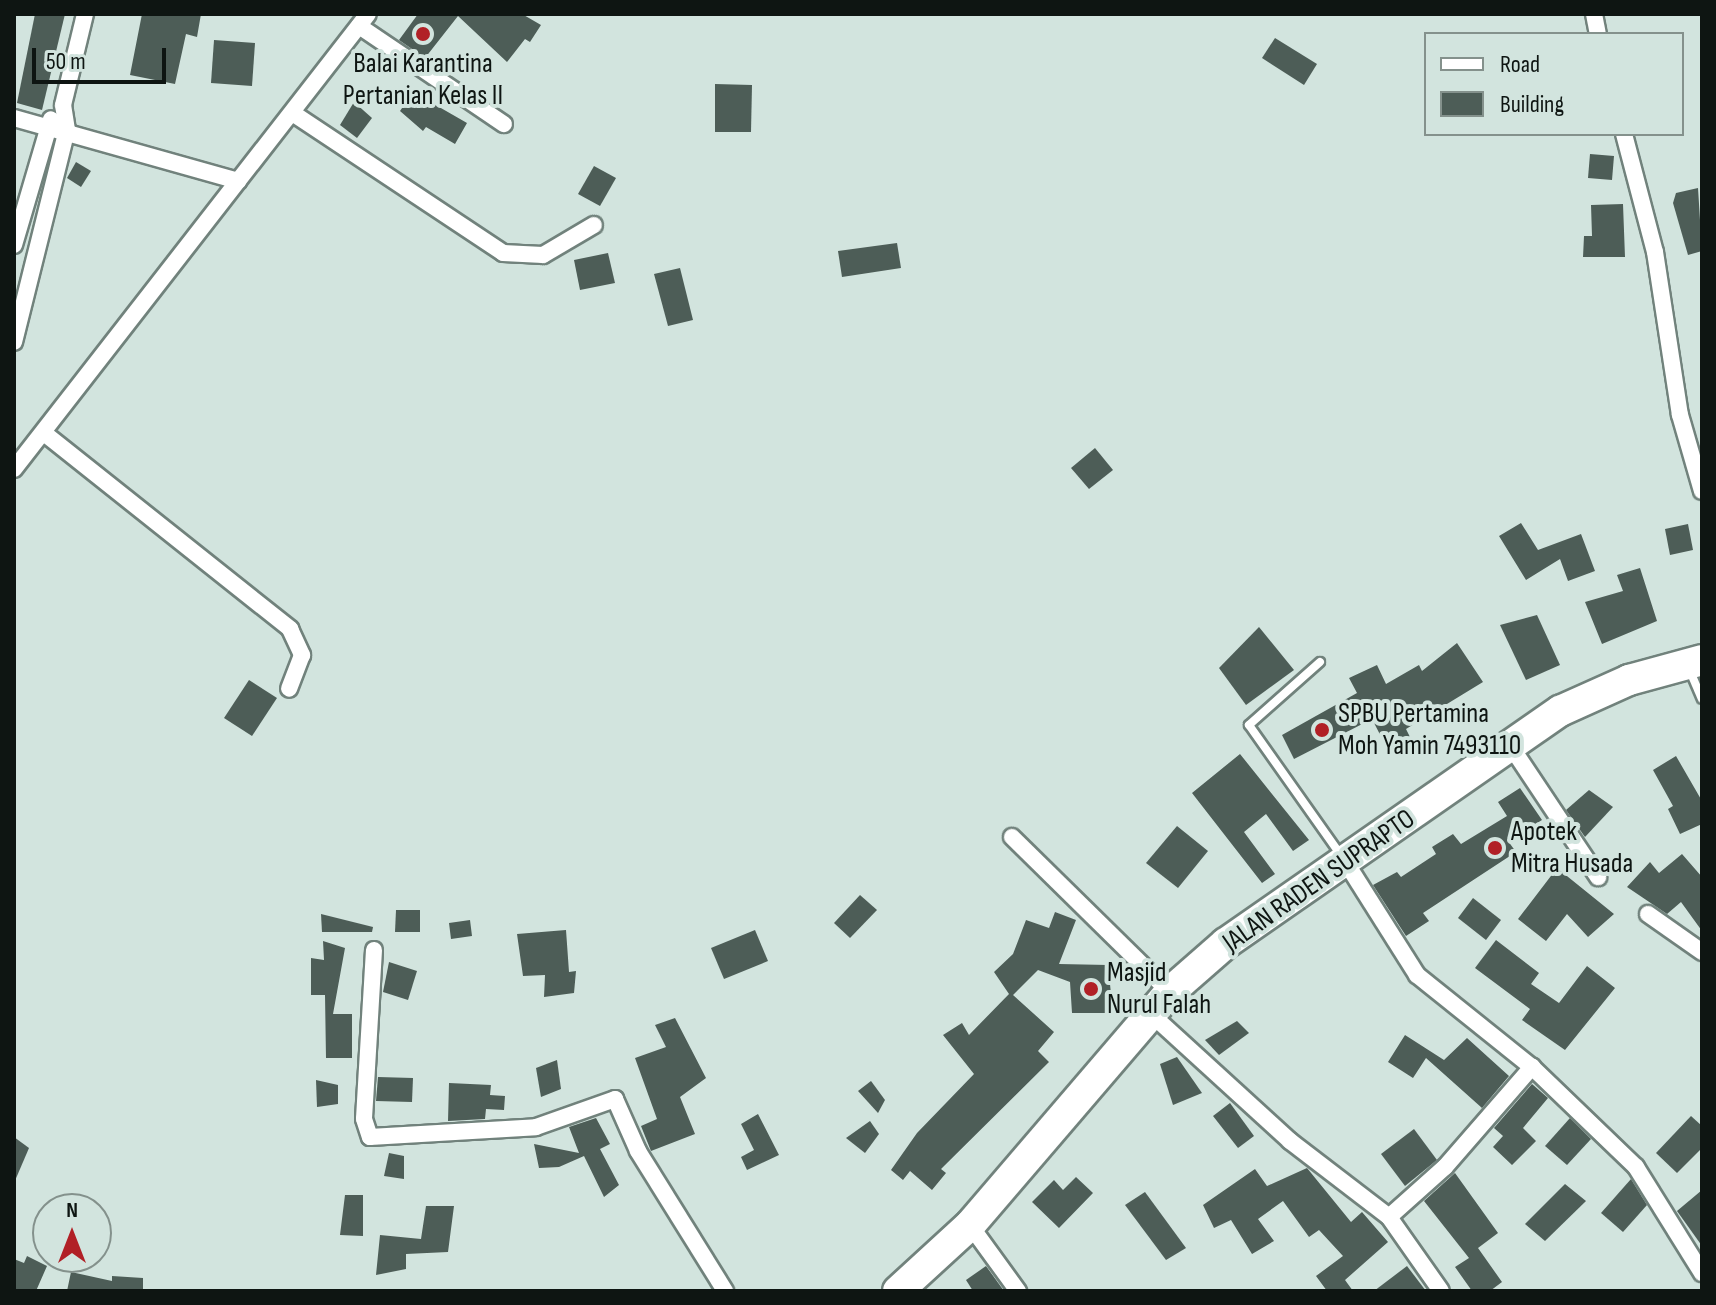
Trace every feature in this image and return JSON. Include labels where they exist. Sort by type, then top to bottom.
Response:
[{"type":"highway","name":"JALAN RADEN SUPRAPTO","points":[[906,1289],[970,1225],[1160,1003],[1226,943],[1560,711],[1629,680],[1694,662]]},
{"type":"street","points":[[14,342],[67,130],[63,105],[85,14]]},
{"type":"street","points":[[14,469],[238,181],[294,114],[364,20],[504,124]]},
{"type":"street","points":[[14,245],[46,125],[63,105]]},
{"type":"street","points":[[294,114],[503,253],[543,255],[594,225]]},
{"type":"street","points":[[14,118],[67,130],[238,181]]},
{"type":"street","points":[[1625,136],[1655,252],[1680,415],[1702,491]]},
{"type":"street","points":[[44,433],[290,629],[302,655],[289,689]]},
{"type":"street","points":[[1510,745],[1598,877]]},
{"type":"street","points":[[1012,837],[1160,1003],[1290,1141],[1389,1217],[1441,1291]]},
{"type":"street","points":[[1345,861],[1417,975],[1532,1067],[1636,1167],[1702,1273]]},
{"type":"street","points":[[1648,914],[1702,952]]},
{"type":"street","points":[[374,950],[364,1119],[370,1137],[536,1127],[615,1099],[638,1151],[725,1291]]},
{"type":"street","points":[[1389,1217],[1445,1167],[1532,1067]]},
{"type":"street","points":[[970,1225],[1018,1291]]},
{"type":"lane","points":[[1320,662],[1249,725],[1345,861]]},
{"type":"lane","points":[[1694,662],[1702,699]]},
{"type":"building","points":[[35,14],[65,14],[42,110],[17,103]]},
{"type":"building","points":[[142,14],[201,14],[197,37],[186,34],[175,84],[130,75]]},
{"type":"building","points":[[418,14],[522,14],[541,25],[530,42],[525,39],[507,62],[458,16],[425,58],[399,40]]},
{"type":"building","points":[[1275,38],[1317,64],[1304,85],[1262,58]]},
{"type":"building","points":[[214,40],[255,43],[252,86],[211,83]]},
{"type":"building","points":[[715,84],[752,85],[751,132],[715,132]]},
{"type":"building","points":[[413,92],[467,123],[455,144],[426,127],[423,131],[400,111]]},
{"type":"building","points":[[354,102],[372,118],[357,138],[340,125]]},
{"type":"building","points":[[1590,154],[1614,156],[1612,180],[1588,178]]},
{"type":"building","points":[[76,162],[91,171],[81,187],[67,178]]},
{"type":"building","points":[[594,166],[616,178],[600,206],[578,194]]},
{"type":"building","points":[[1698,188],[1702,251],[1688,255],[1673,203],[1676,193]]},
{"type":"building","points":[[1623,204],[1625,257],[1583,257],[1584,236],[1592,236],[1591,205]]},
{"type":"building","points":[[897,243],[901,268],[842,277],[838,251]]},
{"type":"building","points":[[608,253],[615,283],[580,290],[574,260]]},
{"type":"building","points":[[680,268],[693,320],[668,326],[654,274]]},
{"type":"building","points":[[1095,448],[1113,470],[1089,489],[1071,468]]},
{"type":"building","points":[[1521,523],[1538,550],[1581,534],[1595,571],[1568,581],[1560,559],[1526,580],[1499,536]]},
{"type":"building","points":[[1688,524],[1693,550],[1670,555],[1665,529]]},
{"type":"building","points":[[1640,568],[1657,621],[1602,644],[1585,602],[1623,591],[1617,575]]},
{"type":"building","points":[[1537,615],[1560,665],[1526,680],[1500,625]]},
{"type":"building","points":[[1259,627],[1294,670],[1246,705],[1219,668]]},
{"type":"building","points":[[1457,643],[1483,682],[1406,729],[1413,743],[1390,754],[1372,719],[1294,759],[1282,735],[1357,693],[1349,678],[1377,665],[1386,684],[1419,665],[1422,671]]},
{"type":"building","points":[[249,680],[277,698],[252,736],[224,718]]},
{"type":"building","points":[[1240,754],[1309,840],[1293,851],[1266,814],[1244,832],[1275,874],[1262,883],[1192,793]]},
{"type":"building","points":[[1676,756],[1702,801],[1702,824],[1680,834],[1668,809],[1673,806],[1653,770]]},
{"type":"building","points":[[1520,788],[1542,820],[1508,841],[1516,852],[1423,913],[1429,921],[1406,936],[1373,885],[1397,872],[1401,877],[1436,854],[1432,847],[1453,834],[1461,844],[1507,816],[1498,802]]},
{"type":"building","points":[[1589,790],[1613,807],[1585,837],[1566,810]]},
{"type":"building","points":[[1177,826],[1208,851],[1178,888],[1146,863]]},
{"type":"building","points":[[1682,854],[1702,877],[1702,931],[1681,902],[1667,914],[1627,887],[1650,862],[1659,873]]},
{"type":"building","points":[[1557,868],[1614,914],[1588,937],[1567,914],[1546,941],[1518,919]]},
{"type":"building","points":[[860,895],[877,910],[850,938],[834,923]]},
{"type":"building","points":[[1473,898],[1501,920],[1486,940],[1458,918]]},
{"type":"building","points":[[396,910],[420,910],[420,932],[395,932]]},
{"type":"building","points":[[1055,912],[1076,920],[1059,964],[1108,965],[1113,1013],[1072,1013],[1070,982],[1038,970],[1013,995],[1054,1032],[1038,1051],[1049,1062],[941,1169],[946,1173],[932,1190],[910,1171],[903,1180],[891,1170],[917,1133],[974,1074],[943,1035],[962,1023],[969,1035],[1009,994],[994,972],[1013,954],[1026,920],[1049,928]]},
{"type":"building","points":[[321,914],[373,927],[372,932],[322,932]]},
{"type":"building","points":[[470,920],[472,936],[451,939],[449,923]]},
{"type":"building","points":[[566,930],[569,972],[576,971],[574,993],[544,997],[545,975],[523,976],[517,934]]},
{"type":"building","points":[[755,930],[768,961],[724,979],[711,948]]},
{"type":"building","points":[[1496,940],[1539,973],[1531,984],[1559,1003],[1587,966],[1615,988],[1565,1050],[1522,1020],[1530,1009],[1475,968]]},
{"type":"building","points":[[323,941],[345,948],[333,1014],[352,1014],[352,1058],[326,1058],[325,995],[311,995],[311,958],[324,960]]},
{"type":"building","points":[[389,962],[417,971],[408,1000],[383,992]]},
{"type":"building","points":[[675,1018],[706,1078],[680,1097],[695,1134],[651,1151],[641,1126],[657,1119],[635,1058],[666,1047],[655,1025]]},
{"type":"building","points":[[1237,1021],[1249,1033],[1219,1055],[1205,1040]]},
{"type":"building","points":[[1405,1035],[1444,1060],[1467,1038],[1509,1076],[1482,1108],[1426,1058],[1413,1078],[1388,1062]]},
{"type":"building","points":[[1177,1057],[1202,1093],[1173,1105],[1160,1064]]},
{"type":"building","points":[[557,1060],[561,1089],[541,1097],[536,1068]]},
{"type":"building","points":[[378,1077],[413,1078],[412,1102],[376,1101]]},
{"type":"building","points":[[316,1080],[338,1085],[338,1104],[317,1107]]},
{"type":"building","points":[[871,1081],[885,1100],[878,1113],[858,1091]]},
{"type":"building","points":[[449,1083],[491,1085],[490,1095],[505,1096],[504,1110],[486,1109],[485,1119],[448,1121]]},
{"type":"building","points":[[1532,1084],[1548,1098],[1523,1128],[1536,1141],[1512,1165],[1493,1147],[1503,1136],[1494,1128]]},
{"type":"building","points":[[1230,1103],[1254,1136],[1238,1148],[1213,1116]]},
{"type":"building","points":[[758,1114],[779,1155],[747,1170],[741,1157],[754,1150],[741,1124]]},
{"type":"building","points":[[1691,1116],[1702,1126],[1702,1148],[1677,1173],[1656,1153]]},
{"type":"building","points":[[596,1118],[610,1144],[600,1149],[619,1185],[604,1197],[584,1156],[559,1167],[539,1168],[534,1144],[579,1153],[569,1127]]},
{"type":"building","points":[[1570,1118],[1591,1139],[1567,1165],[1545,1146]]},
{"type":"building","points":[[870,1121],[879,1134],[865,1153],[846,1138]]},
{"type":"building","points":[[1414,1129],[1437,1160],[1405,1186],[1381,1154]]},
{"type":"building","points":[[14,1137],[29,1148],[14,1183]]},
{"type":"building","points":[[389,1153],[404,1156],[404,1179],[384,1176]]},
{"type":"building","points":[[1307,1168],[1351,1222],[1362,1212],[1388,1242],[1345,1280],[1353,1291],[1327,1291],[1316,1276],[1343,1256],[1319,1230],[1309,1237],[1283,1201],[1258,1219],[1274,1241],[1252,1254],[1231,1220],[1214,1228],[1203,1205],[1255,1169],[1267,1186]]},
{"type":"building","points":[[1455,1173],[1498,1233],[1478,1248],[1502,1282],[1490,1291],[1472,1291],[1455,1267],[1469,1258],[1424,1201]]},
{"type":"building","points":[[1076,1177],[1093,1193],[1059,1228],[1032,1202],[1054,1180],[1063,1190]]},
{"type":"building","points":[[1631,1179],[1647,1205],[1623,1232],[1601,1213]]},
{"type":"building","points":[[1565,1184],[1586,1201],[1545,1241],[1525,1224]]},
{"type":"building","points":[[1702,1190],[1702,1246],[1677,1211]]},
{"type":"building","points":[[1145,1192],[1186,1248],[1166,1260],[1125,1205]]},
{"type":"building","points":[[345,1195],[363,1195],[363,1236],[340,1235]]},
{"type":"building","points":[[426,1206],[454,1206],[448,1252],[406,1254],[406,1269],[376,1275],[380,1235],[421,1239]]},
{"type":"building","points":[[27,1256],[32,1258],[32,1273],[44,1273],[36,1291],[14,1291],[14,1259],[24,1263]]},
{"type":"building","points":[[986,1266],[1004,1291],[973,1291],[966,1280]]},
{"type":"building","points":[[1407,1266],[1426,1291],[1374,1291]]},
{"type":"building","points":[[71,1273],[112,1281],[112,1276],[143,1278],[143,1291],[67,1291]]},
{"type":"place","name":"Balai Karantina Pertanian Kelas II","points":[[423,34]]},
{"type":"place","name":"SPBU Pertamina Moh Yamin 7493110","points":[[1322,730]]},
{"type":"place","name":"Apotek Mitra Husada","points":[[1495,848]]},
{"type":"place","name":"Masjid Nurul Falah","points":[[1091,989]]}]
